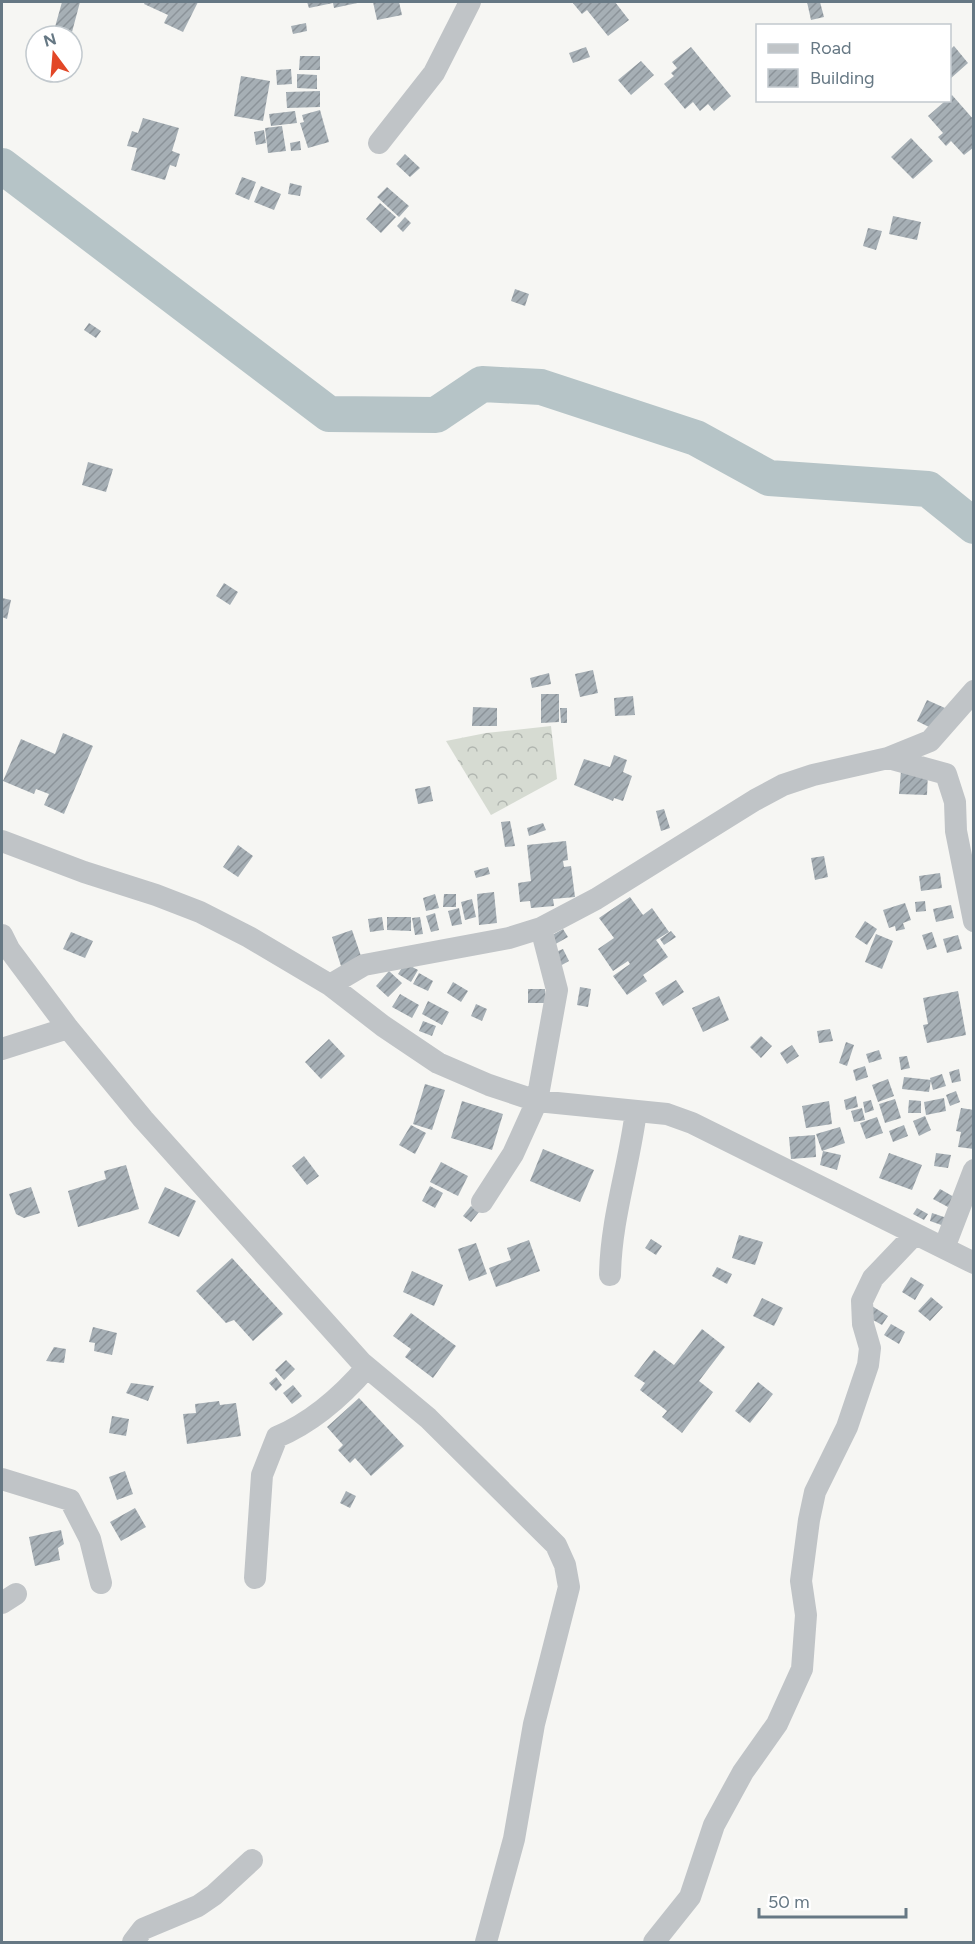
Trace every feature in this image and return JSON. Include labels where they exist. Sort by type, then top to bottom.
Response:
[{"type":"street","points":[[379,143],[434,73],[470,2]]},
{"type":"street","points":[[330,985],[364,965],[509,938],[541,928],[596,899],[783,785],[813,775],[888,758],[930,741],[974,691]]},
{"type":"street","points":[[888,758],[946,774],[955,802],[956,831],[974,921]]},
{"type":"street","points":[[2,841],[200,912],[285,956],[330,985],[382,1026],[438,1063],[537,1101],[667,1114],[692,1123],[974,1263]]},
{"type":"street","points":[[482,1202],[513,1154],[537,1101],[557,990],[541,928]]},
{"type":"street","points":[[2,934],[9,949],[68,1029],[142,1119],[367,1367],[428,1418],[556,1545],[565,1565],[569,1587],[534,1724],[514,1839],[486,1942]]},
{"type":"street","points":[[2,1049],[68,1029]]},
{"type":"street","points":[[610,1275],[614,1216],[631,1150],[636,1111]]},
{"type":"street","points":[[944,1248],[974,1170]]},
{"type":"street","points":[[654,1942],[690,1897],[714,1825],[743,1772],[777,1725],[802,1669],[806,1615],[801,1581],[809,1520],[815,1492],[847,1427],[868,1365],[870,1348],[863,1324],[862,1301],[873,1278],[915,1234]]},
{"type":"street","points":[[255,1578],[262,1475],[277,1437],[299,1428],[322,1411],[367,1367]]},
{"type":"street","points":[[2,1479],[70,1500],[90,1539],[101,1583]]},
{"type":"street","points":[[132,1942],[143,1929],[198,1906],[214,1895],[252,1860]]},
{"type":"green space","points":[[551,726],[557,779],[491,815],[446,741],[486,733]]},
{"type":"building","points":[[62,2],[80,2],[74,24],[56,24]]},
{"type":"building","points":[[145,2],[198,2],[183,32],[164,23],[168,15],[144,4]]},
{"type":"building","points":[[307,2],[362,2],[334,8],[333,3],[309,8]]},
{"type":"building","points":[[373,2],[399,2],[402,15],[377,20]]},
{"type":"building","points":[[572,2],[615,2],[629,20],[608,36],[587,10],[582,14]]},
{"type":"building","points":[[807,2],[820,2],[824,17],[811,20]]},
{"type":"building","points":[[306,23],[307,31],[293,34],[291,26]]},
{"type":"building","points":[[954,46],[968,63],[951,78],[951,49]]},
{"type":"building","points":[[586,47],[590,57],[573,63],[569,53]]},
{"type":"building","points":[[691,47],[731,96],[714,111],[708,104],[700,111],[693,102],[685,109],[664,84],[674,76],[671,73],[677,68],[672,62]]},
{"type":"building","points":[[300,56],[320,56],[320,70],[299,70]]},
{"type":"building","points":[[641,61],[654,75],[631,95],[618,80]]},
{"type":"building","points":[[291,69],[292,84],[277,85],[276,70]]},
{"type":"building","points":[[297,74],[317,75],[317,89],[297,88]]},
{"type":"building","points":[[241,76],[270,81],[263,121],[234,116]]},
{"type":"building","points":[[320,91],[320,107],[287,108],[286,92]]},
{"type":"building","points":[[951,96],[974,120],[974,147],[964,155],[951,141],[946,146],[938,137],[943,133],[928,116],[944,102],[951,102]]},
{"type":"building","points":[[320,110],[329,142],[308,148],[300,123],[304,122],[302,115]]},
{"type":"building","points":[[295,111],[297,123],[271,126],[269,114]]},
{"type":"building","points":[[143,118],[179,128],[172,151],[180,154],[176,167],[170,165],[165,180],[131,170],[137,148],[127,146],[132,131],[138,133]]},
{"type":"building","points":[[282,126],[286,151],[268,153],[265,128]]},
{"type":"building","points":[[264,130],[266,143],[256,145],[254,132]]},
{"type":"building","points":[[911,138],[933,161],[913,179],[891,157]]},
{"type":"building","points":[[300,141],[301,150],[291,151],[290,143]]},
{"type":"building","points":[[405,154],[420,168],[410,177],[396,164]]},
{"type":"building","points":[[242,177],[256,182],[249,200],[235,194]]},
{"type":"building","points":[[290,183],[302,186],[300,196],[288,194]]},
{"type":"building","points":[[261,186],[281,194],[274,210],[254,202]]},
{"type":"building","points":[[387,187],[409,206],[399,217],[377,197]]},
{"type":"building","points":[[380,203],[396,217],[381,233],[366,219]]},
{"type":"building","points":[[893,216],[921,222],[917,240],[889,234]]},
{"type":"building","points":[[405,217],[411,223],[403,232],[397,226]]},
{"type":"building","points":[[868,228],[882,231],[876,250],[863,246]]},
{"type":"building","points":[[515,289],[529,294],[525,306],[511,301]]},
{"type":"building","points":[[89,323],[101,331],[96,338],[84,330]]},
{"type":"building","points":[[88,462],[113,469],[106,492],[82,485]]},
{"type":"building","points":[[224,583],[238,592],[230,605],[216,596]]},
{"type":"building","points":[[2,598],[11,600],[7,619],[2,617]]},
{"type":"building","points":[[593,670],[598,693],[580,697],[575,674]]},
{"type":"building","points":[[549,673],[551,684],[532,688],[530,678]]},
{"type":"building","points":[[541,694],[559,694],[559,722],[541,723]]},
{"type":"building","points":[[633,696],[635,715],[615,716],[614,698]]},
{"type":"building","points":[[927,700],[945,708],[935,730],[917,721]]},
{"type":"building","points":[[473,707],[497,708],[497,726],[472,726]]},
{"type":"building","points":[[560,708],[567,708],[567,723],[561,723]]},
{"type":"building","points":[[63,733],[93,746],[64,814],[44,805],[49,794],[36,789],[34,794],[3,781],[21,739],[55,754]]},
{"type":"building","points":[[614,755],[627,760],[623,772],[632,776],[623,801],[614,798],[613,801],[574,785],[584,759],[610,767]]},
{"type":"building","points":[[901,771],[928,772],[927,795],[899,794]]},
{"type":"building","points":[[430,786],[433,801],[418,804],[415,789]]},
{"type":"building","points":[[664,809],[670,828],[661,831],[656,811]]},
{"type":"building","points":[[510,821],[515,846],[505,847],[501,822]]},
{"type":"building","points":[[543,823],[546,830],[529,836],[527,828]]},
{"type":"building","points":[[566,841],[568,860],[563,861],[564,867],[571,866],[575,897],[553,899],[554,906],[531,908],[530,901],[520,902],[518,883],[531,881],[527,845]]},
{"type":"building","points":[[238,845],[253,856],[238,877],[223,867]]},
{"type":"building","points":[[824,856],[828,877],[815,880],[811,858]]},
{"type":"building","points":[[488,867],[490,874],[476,878],[474,871]]},
{"type":"building","points":[[940,873],[942,888],[921,891],[919,876]]},
{"type":"building","points":[[494,892],[497,923],[479,925],[477,894]]},
{"type":"building","points":[[435,894],[439,908],[426,911],[423,898]]},
{"type":"building","points":[[444,894],[456,894],[456,907],[443,907]]},
{"type":"building","points":[[630,897],[643,915],[652,908],[669,932],[656,940],[668,957],[643,975],[647,981],[627,995],[613,976],[630,964],[628,961],[613,971],[598,949],[614,938],[599,918]]},
{"type":"building","points":[[472,899],[476,917],[465,920],[461,902]]},
{"type":"building","points":[[925,901],[926,911],[916,912],[915,902]]},
{"type":"building","points":[[905,903],[911,920],[903,923],[905,929],[896,931],[895,926],[889,928],[883,910]]},
{"type":"building","points":[[951,905],[954,918],[936,922],[933,909]]},
{"type":"building","points":[[459,908],[462,924],[452,926],[448,911]]},
{"type":"building","points":[[435,913],[439,930],[431,932],[426,916]]},
{"type":"building","points":[[382,917],[384,930],[370,932],[368,919]]},
{"type":"building","points":[[387,917],[411,917],[411,931],[387,930]]},
{"type":"building","points":[[420,917],[423,934],[415,935],[412,918]]},
{"type":"building","points":[[865,921],[877,929],[867,945],[855,937]]},
{"type":"building","points":[[563,929],[568,937],[552,946],[547,938]]},
{"type":"building","points":[[352,930],[362,959],[341,966],[332,937]]},
{"type":"building","points":[[671,931],[676,937],[664,945],[660,939]]},
{"type":"building","points":[[71,932],[93,941],[85,958],[63,949]]},
{"type":"building","points":[[932,932],[937,947],[927,950],[922,935]]},
{"type":"building","points":[[876,934],[893,941],[882,969],[865,962]]},
{"type":"building","points":[[958,935],[962,949],[947,953],[943,939]]},
{"type":"building","points":[[563,949],[569,961],[560,966],[553,953]]},
{"type":"building","points":[[405,963],[418,970],[411,982],[398,974]]},
{"type":"building","points":[[389,971],[402,983],[388,997],[376,986]]},
{"type":"building","points":[[419,973],[433,981],[428,991],[413,984]]},
{"type":"building","points":[[676,980],[684,992],[663,1006],[655,993]]},
{"type":"building","points":[[453,982],[468,991],[461,1002],[447,993]]},
{"type":"building","points":[[580,987],[591,989],[588,1007],[577,1005]]},
{"type":"building","points":[[528,989],[545,989],[546,1003],[528,1003]]},
{"type":"building","points":[[958,991],[966,1035],[927,1043],[923,1025],[928,1024],[923,998]]},
{"type":"building","points":[[400,994],[419,1005],[412,1018],[392,1007]]},
{"type":"building","points":[[719,996],[729,1020],[703,1032],[692,1008]]},
{"type":"building","points":[[428,1001],[449,1012],[442,1025],[422,1014]]},
{"type":"building","points":[[476,1004],[487,1009],[482,1021],[471,1016]]},
{"type":"building","points":[[423,1021],[436,1026],[432,1036],[419,1031]]},
{"type":"building","points":[[830,1029],[833,1041],[819,1043],[817,1031]]},
{"type":"building","points":[[761,1036],[772,1046],[761,1058],[750,1047]]},
{"type":"building","points":[[329,1039],[345,1056],[321,1079],[305,1062]]},
{"type":"building","points":[[846,1042],[854,1045],[847,1066],[839,1063]]},
{"type":"building","points":[[792,1045],[799,1056],[787,1064],[780,1053]]},
{"type":"building","points":[[879,1050],[882,1059],[869,1063],[866,1054]]},
{"type":"building","points":[[907,1056],[910,1068],[901,1070],[899,1057]]},
{"type":"building","points":[[865,1066],[868,1077],[856,1081],[853,1070]]},
{"type":"building","points":[[959,1069],[961,1081],[952,1083],[949,1072]]},
{"type":"building","points":[[942,1074],[946,1086],[933,1090],[930,1078]]},
{"type":"building","points":[[904,1077],[931,1080],[929,1092],[902,1089]]},
{"type":"building","points":[[888,1079],[894,1096],[878,1102],[872,1085]]},
{"type":"building","points":[[425,1084],[445,1090],[432,1130],[413,1124]]},
{"type":"building","points":[[956,1091],[960,1102],[950,1106],[946,1095]]},
{"type":"building","points":[[856,1096],[858,1107],[846,1110],[844,1100]]},
{"type":"building","points":[[944,1098],[946,1111],[926,1115],[924,1102]]},
{"type":"building","points":[[895,1099],[901,1118],[885,1123],[879,1104]]},
{"type":"building","points":[[871,1100],[874,1110],[865,1113],[863,1102]]},
{"type":"building","points":[[909,1100],[921,1101],[921,1113],[908,1113]]},
{"type":"building","points":[[462,1101],[503,1114],[492,1150],[451,1138]]},
{"type":"building","points":[[829,1101],[832,1124],[806,1128],[802,1106]]},
{"type":"building","points":[[862,1108],[865,1120],[854,1122],[851,1111]]},
{"type":"building","points":[[961,1108],[974,1110],[974,1149],[958,1147],[961,1132],[956,1131]]},
{"type":"building","points":[[925,1116],[931,1130],[919,1136],[913,1121]]},
{"type":"building","points":[[877,1117],[883,1133],[866,1139],[860,1123]]},
{"type":"building","points":[[411,1125],[426,1133],[415,1154],[399,1145]]},
{"type":"building","points":[[904,1125],[908,1136],[893,1142],[889,1131]]},
{"type":"building","points":[[840,1127],[845,1143],[822,1151],[816,1134]]},
{"type":"building","points":[[815,1135],[816,1157],[791,1159],[789,1137]]},
{"type":"building","points":[[543,1149],[594,1170],[580,1202],[530,1181]]},
{"type":"building","points":[[823,1151],[841,1155],[837,1170],[820,1165]]},
{"type":"building","points":[[889,1153],[922,1165],[912,1190],[879,1178]]},
{"type":"building","points":[[936,1153],[951,1155],[948,1168],[934,1166]]},
{"type":"building","points":[[304,1156],[319,1176],[307,1185],[292,1166]]},
{"type":"building","points":[[441,1162],[468,1176],[458,1196],[430,1182]]},
{"type":"building","points":[[126,1165],[139,1209],[78,1227],[68,1191],[106,1179],[104,1171]]},
{"type":"building","points":[[430,1186],[443,1193],[435,1208],[422,1201]]},
{"type":"building","points":[[31,1187],[40,1213],[24,1218],[16,1214],[9,1194]]},
{"type":"building","points":[[165,1187],[196,1201],[179,1237],[148,1223]]},
{"type":"building","points":[[940,1189],[954,1197],[948,1207],[933,1199]]},
{"type":"building","points":[[471,1206],[479,1212],[471,1222],[463,1216]]},
{"type":"building","points":[[917,1208],[928,1214],[924,1220],[913,1214]]},
{"type":"building","points":[[932,1213],[950,1219],[947,1227],[930,1221]]},
{"type":"building","points":[[739,1235],[763,1242],[755,1265],[732,1258]]},
{"type":"building","points":[[651,1239],[662,1246],[656,1255],[645,1248]]},
{"type":"building","points":[[529,1240],[540,1271],[496,1287],[489,1268],[511,1260],[507,1248]]},
{"type":"building","points":[[476,1243],[487,1274],[469,1281],[458,1249]]},
{"type":"building","points":[[232,1258],[283,1314],[253,1341],[234,1320],[226,1323],[196,1291]]},
{"type":"building","points":[[717,1267],[732,1274],[727,1284],[712,1276]]},
{"type":"building","points":[[412,1271],[443,1285],[434,1306],[403,1292]]},
{"type":"building","points":[[911,1277],[924,1285],[915,1300],[902,1292]]},
{"type":"building","points":[[931,1297],[943,1307],[930,1321],[918,1311]]},
{"type":"building","points":[[762,1298],[783,1308],[774,1326],[753,1316]]},
{"type":"building","points":[[872,1306],[888,1316],[882,1325],[866,1316]]},
{"type":"building","points":[[411,1313],[456,1346],[433,1378],[405,1357],[411,1349],[393,1336]]},
{"type":"building","points":[[891,1324],[905,1332],[899,1344],[884,1335]]},
{"type":"building","points":[[93,1327],[117,1333],[112,1355],[94,1351],[95,1343],[89,1342]]},
{"type":"building","points":[[702,1329],[725,1347],[699,1381],[713,1392],[682,1433],[662,1417],[667,1411],[640,1390],[645,1383],[634,1376],[654,1350],[674,1365]]},
{"type":"building","points":[[54,1347],[66,1349],[64,1363],[46,1361]]},
{"type":"building","points":[[286,1360],[295,1369],[284,1380],[275,1370]]},
{"type":"building","points":[[276,1377],[282,1385],[276,1391],[269,1383]]},
{"type":"building","points":[[758,1382],[773,1394],[750,1423],[735,1411]]},
{"type":"building","points":[[131,1383],[154,1386],[148,1401],[126,1393]]},
{"type":"building","points":[[293,1385],[302,1396],[292,1404],[283,1393]]},
{"type":"building","points":[[359,1398],[404,1446],[371,1476],[355,1458],[350,1463],[338,1450],[343,1445],[327,1427]]},
{"type":"building","points":[[219,1401],[220,1405],[236,1403],[241,1436],[187,1444],[183,1414],[196,1413],[195,1404]]},
{"type":"building","points":[[112,1416],[129,1419],[126,1436],[109,1433]]},
{"type":"building","points":[[125,1471],[133,1494],[117,1500],[109,1477]]},
{"type":"building","points":[[346,1491],[356,1496],[350,1508],[340,1503]]},
{"type":"building","points":[[135,1508],[146,1527],[121,1541],[110,1522]]},
{"type":"building","points":[[61,1530],[64,1544],[58,1548],[60,1560],[35,1566],[29,1537]]},
{"type":"waterway","points":[[2,166],[329,414],[436,415],[482,384],[541,387],[696,438],[769,478],[928,489],[974,526]]}]
